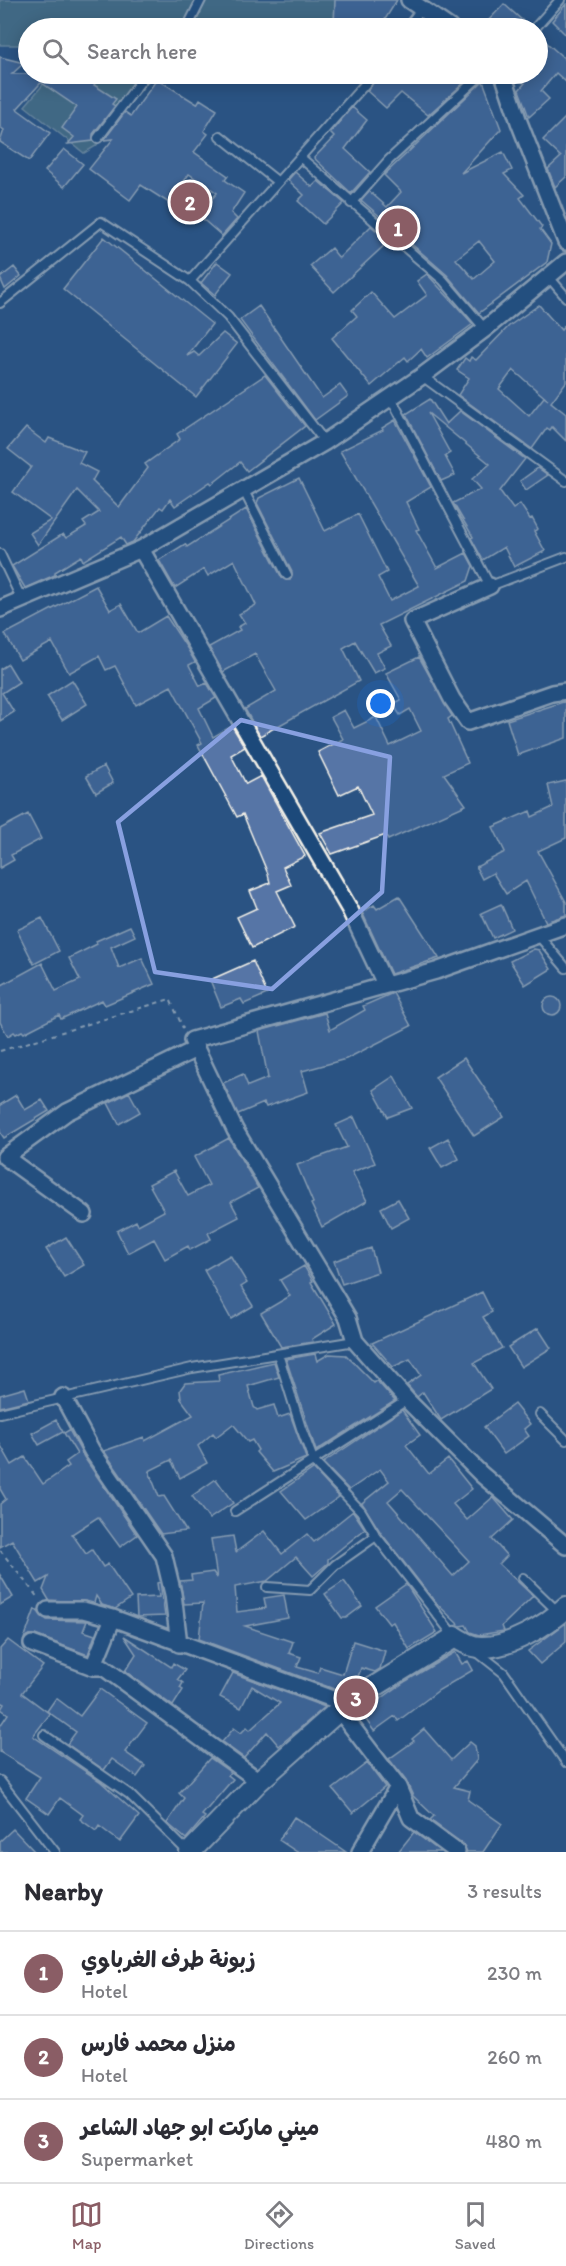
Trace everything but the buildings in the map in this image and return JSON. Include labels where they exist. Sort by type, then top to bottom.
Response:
[{"type":"street","points":[[415,4],[435,18]]},
{"type":"street","points":[[506,84],[566,242]]},
{"type":"street","points":[[1,607],[141,549],[325,442],[391,398],[485,329],[566,262]]},
{"type":"street","points":[[141,549],[333,879],[385,984]]},
{"type":"street","points":[[489,586],[412,621],[452,699],[468,722],[552,693],[566,691]]},
{"type":"street","points":[[84,1214],[5,1157],[67,1112],[194,1045],[385,984],[436,971],[566,925]]},
{"type":"street","points":[[194,1045],[235,1130],[348,1318],[355,1341],[407,1400],[481,1474],[566,1546]]},
{"type":"street","points":[[63,1397],[92,1451],[164,1556],[173,1594],[179,1644]]},
{"type":"street","points":[[48,1610],[83,1610],[113,1618],[346,1704]]},
{"type":"street","points":[[189,1852],[259,1781],[346,1704],[455,1637],[471,1646],[482,1647],[508,1643],[563,1610]]},
{"type":"street","points":[[93,1667],[113,1618]]},
{"type":"street","points":[[32,1644],[93,1667],[103,1667],[259,1781]]},
{"type":"street","points":[[346,1704],[346,1719],[398,1786],[411,1818],[457,1852]]},
{"type":"street","points":[[360,1852],[398,1786]]},
{"type":"lane","points":[[192,18],[201,0]]},
{"type":"lane","points":[[545,18],[560,0]]},
{"type":"lane","points":[[98,138],[138,84]]},
{"type":"lane","points":[[190,281],[365,84]]},
{"type":"lane","points":[[351,203],[389,160],[471,84]]},
{"type":"lane","points":[[220,136],[278,182]]},
{"type":"lane","points":[[301,158],[442,280],[485,329]]},
{"type":"lane","points":[[0,303],[101,222],[190,281],[228,317],[325,442]]},
{"type":"lane","points":[[548,276],[566,297]]},
{"type":"lane","points":[[422,376],[566,481]]},
{"type":"lane","points":[[391,398],[489,586],[566,557]]},
{"type":"lane","points":[[243,489],[287,575]]},
{"type":"lane","points":[[0,554],[21,598]]},
{"type":"lane","points":[[538,935],[566,968]]},
{"type":"lane","points":[[0,1413],[192,1368],[355,1341]]},
{"type":"lane","points":[[278,1354],[314,1462],[361,1511],[376,1536],[455,1637],[504,1673],[566,1762]]},
{"type":"lane","points":[[235,1511],[407,1400]]},
{"type":"lane","points":[[540,1414],[566,1440]]},
{"type":"lane","points":[[267,1587],[310,1590],[335,1565],[376,1536]]},
{"type":"lane","points":[[523,1578],[563,1610]]},
{"type":"lane","points":[[44,1735],[129,1794],[189,1852]]},
{"type":"lane","points":[[0,1781],[44,1834],[55,1852]]},
{"type":"path","points":[[0,1052],[170,999],[188,1040],[194,1045]]},
{"type":"path","points":[[0,1550],[48,1610]]},
{"type":"highlighted area","points":[[241,720],[390,757],[382,892],[272,989],[155,972],[118,822]]},
{"type":"green space","points":[[0,0],[335,0],[334,18],[18,18],[18,45],[0,45]]},
{"type":"green space","points":[[44,84],[146,84],[96,146],[84,153],[25,106]]},
{"type":"place","name":"منزل محمد فارس","points":[[190,202]]},
{"type":"place","name":"زبونة طرف الغرباوي","points":[[398,228]]},
{"type":"place","name":"ميني ماركت ابو جهاد الشاعر","points":[[356,1698]]}]
